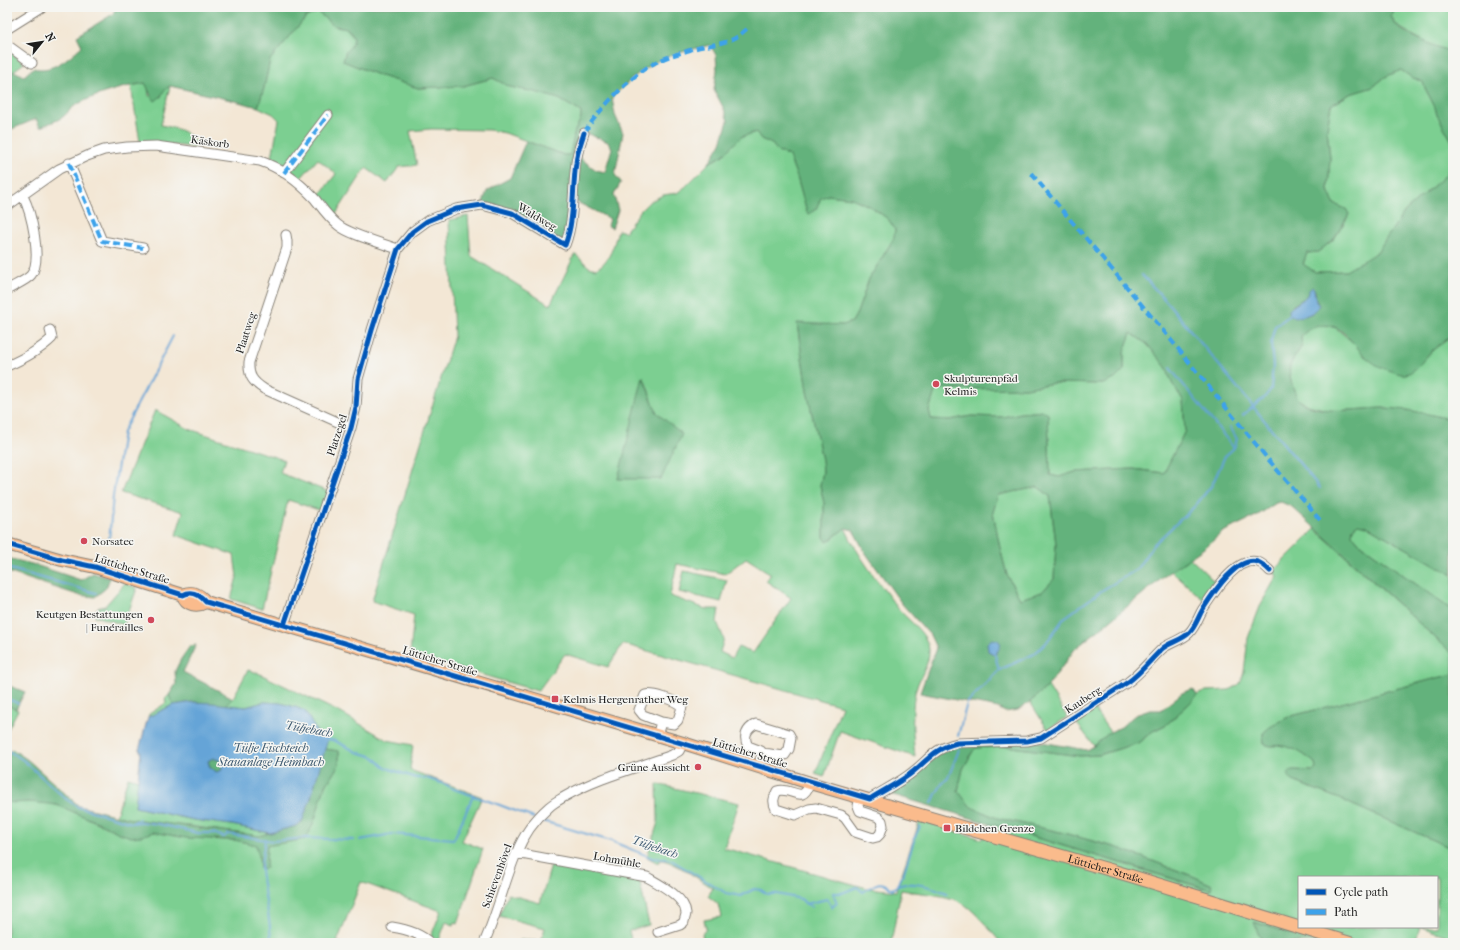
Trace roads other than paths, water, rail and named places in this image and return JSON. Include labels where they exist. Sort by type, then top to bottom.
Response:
[{"type":"main road","name":"Lütticher Straße","points":[[7,544],[62,560],[94,567],[183,595],[184,600],[190,604],[196,605],[206,602],[683,744],[761,760],[810,782],[1131,876],[1298,927]]},
{"type":"main road","name":"Lütticher Straße","points":[[1301,928],[1350,943]]},
{"type":"street","points":[[7,29],[42,7]]},
{"type":"street","points":[[7,45],[32,63]]},
{"type":"street","points":[[284,173],[328,115]]},
{"type":"street","name":"Waldweg","points":[[398,249],[412,232],[427,221],[456,209],[482,206],[512,213],[565,245],[571,222],[576,162],[584,133]]},
{"type":"street","name":"Käskorb","points":[[7,206],[59,169],[104,150],[127,147],[156,146],[260,161],[272,166],[284,173],[309,193],[336,224],[345,230],[398,249]]},
{"type":"street","points":[[70,164],[102,241],[143,248]]},
{"type":"street","points":[[7,290],[31,276],[36,264],[36,252],[28,205],[23,196]]},
{"type":"street","name":"Plaatweg","points":[[286,236],[287,248],[249,362],[251,377],[255,383],[264,389],[350,428]]},
{"type":"street","name":"Platzegel","points":[[284,625],[350,428],[356,408],[358,379],[398,249]]},
{"type":"street","points":[[7,366],[46,344],[52,338],[50,330]]},
{"type":"street","name":"Kauberg","points":[[865,798],[913,772],[939,749],[947,746],[957,743],[1027,741],[1041,738],[1135,678],[1168,644],[1188,634],[1194,627],[1203,610],[1230,573],[1238,567],[1248,563],[1257,562],[1270,571]]},
{"type":"street","points":[[650,694],[678,702],[682,707],[678,720],[674,724],[660,722],[643,715],[639,710],[645,695],[650,694]]},
{"type":"street","points":[[657,736],[660,722]]},
{"type":"street","name":"Lütticher Straße","points":[[756,724],[789,734],[791,738],[785,755],[779,756],[765,753],[761,760],[761,751],[748,746],[745,741],[747,732],[751,726],[756,724]]},
{"type":"street","name":"Schievenhövel","points":[[484,943],[490,930],[516,853],[525,835],[536,819],[550,806],[572,793],[595,782],[672,755],[679,751],[683,744]]},
{"type":"street","points":[[810,782],[807,791],[801,795],[782,789],[778,791],[774,798],[773,805],[776,809],[795,815],[809,809],[816,808],[841,815],[855,832],[874,838],[880,834],[883,826],[882,821],[878,817],[860,811],[858,806],[865,798]]},
{"type":"street","name":"Lohmühle","points":[[516,853],[647,878],[663,886],[681,900],[686,913],[684,922],[680,925],[658,932]]},
{"type":"street","points":[[392,927],[400,928],[424,938],[430,943]]},
{"type":"water","points":[[1313,287],[1319,306],[1317,309],[1314,312],[1302,317],[1289,316],[1289,310],[1301,301]]},
{"type":"water","points":[[992,639],[998,640],[1001,644],[995,655],[988,651],[987,643]]},
{"type":"water","name":"Tülje Fischteich Stauanlage Heimbach","points":[[193,702],[246,707],[264,702],[280,703],[305,711],[318,734],[327,737],[328,739],[310,801],[302,822],[296,826],[270,833],[232,825],[194,820],[135,807],[141,751],[139,750],[148,717],[173,705]],"holes":[[[213,758],[221,761],[222,770],[217,772],[210,768],[208,761]]]},
{"type":"waterway","points":[[1142,275],[1167,302],[1320,488]]},
{"type":"waterway","points":[[1243,415],[1264,398],[1271,389],[1273,366],[1271,341],[1275,326],[1289,316]]},
{"type":"waterway","points":[[109,541],[113,496],[123,432],[173,336]]},
{"type":"waterway","points":[[1170,368],[1234,448]]},
{"type":"waterway","points":[[958,736],[967,703],[999,670],[1034,654],[1046,643],[1064,618],[1104,589],[1136,570],[1153,545],[1195,506],[1212,485],[1225,456],[1234,448],[1237,439],[1230,427]]},
{"type":"waterway","points":[[7,568],[96,593]]},
{"type":"waterway","points":[[995,655],[999,670]]},
{"type":"waterway","points":[[7,699],[18,703]]},
{"type":"waterway","name":"Tüljebach","points":[[327,739],[335,741],[357,752],[374,757],[384,767],[416,778],[426,778],[447,785],[451,788],[534,818]]},
{"type":"waterway","points":[[932,803],[942,784],[948,778],[960,747]]},
{"type":"waterway","name":"Tüljebach","points":[[7,750],[23,760],[66,799],[78,807],[132,823],[139,819]]},
{"type":"waterway","points":[[360,840],[392,834],[454,839],[473,796]]},
{"type":"waterway","name":"Tüljebach","points":[[539,820],[611,841],[652,858],[671,860],[726,893],[741,896],[754,889],[761,890],[767,894],[777,894],[801,899],[806,904],[827,899],[832,907],[837,903],[833,893],[842,893],[857,887],[863,892],[881,883],[893,889],[905,884],[912,884],[934,888],[947,893]]},
{"type":"waterway","points":[[132,823],[141,822],[158,824],[198,833],[213,833],[224,837],[228,834],[273,841],[306,838],[353,840]]},
{"type":"waterway","points":[[897,886],[901,876],[903,875],[920,826]]},
{"type":"waterway","points":[[265,839],[261,869],[270,924],[271,943]]},
{"type":"waterway","name":"Tüljebach","points":[[807,904],[812,907]]},
{"type":"place","name":"Skulpturenpfad Kelmis","points":[[936,384]]},
{"type":"place","name":"Norsatec","points":[[84,541]]},
{"type":"place","name":"Keutgen Bestattungen | Funérailles","points":[[151,620]]},
{"type":"place","name":"Kelmis Hergenrather Weg","points":[[555,699]]},
{"type":"place","name":"Grüne Aussicht","points":[[698,767]]},
{"type":"place","name":"Bildchen Grenze","points":[[947,828]]}]
